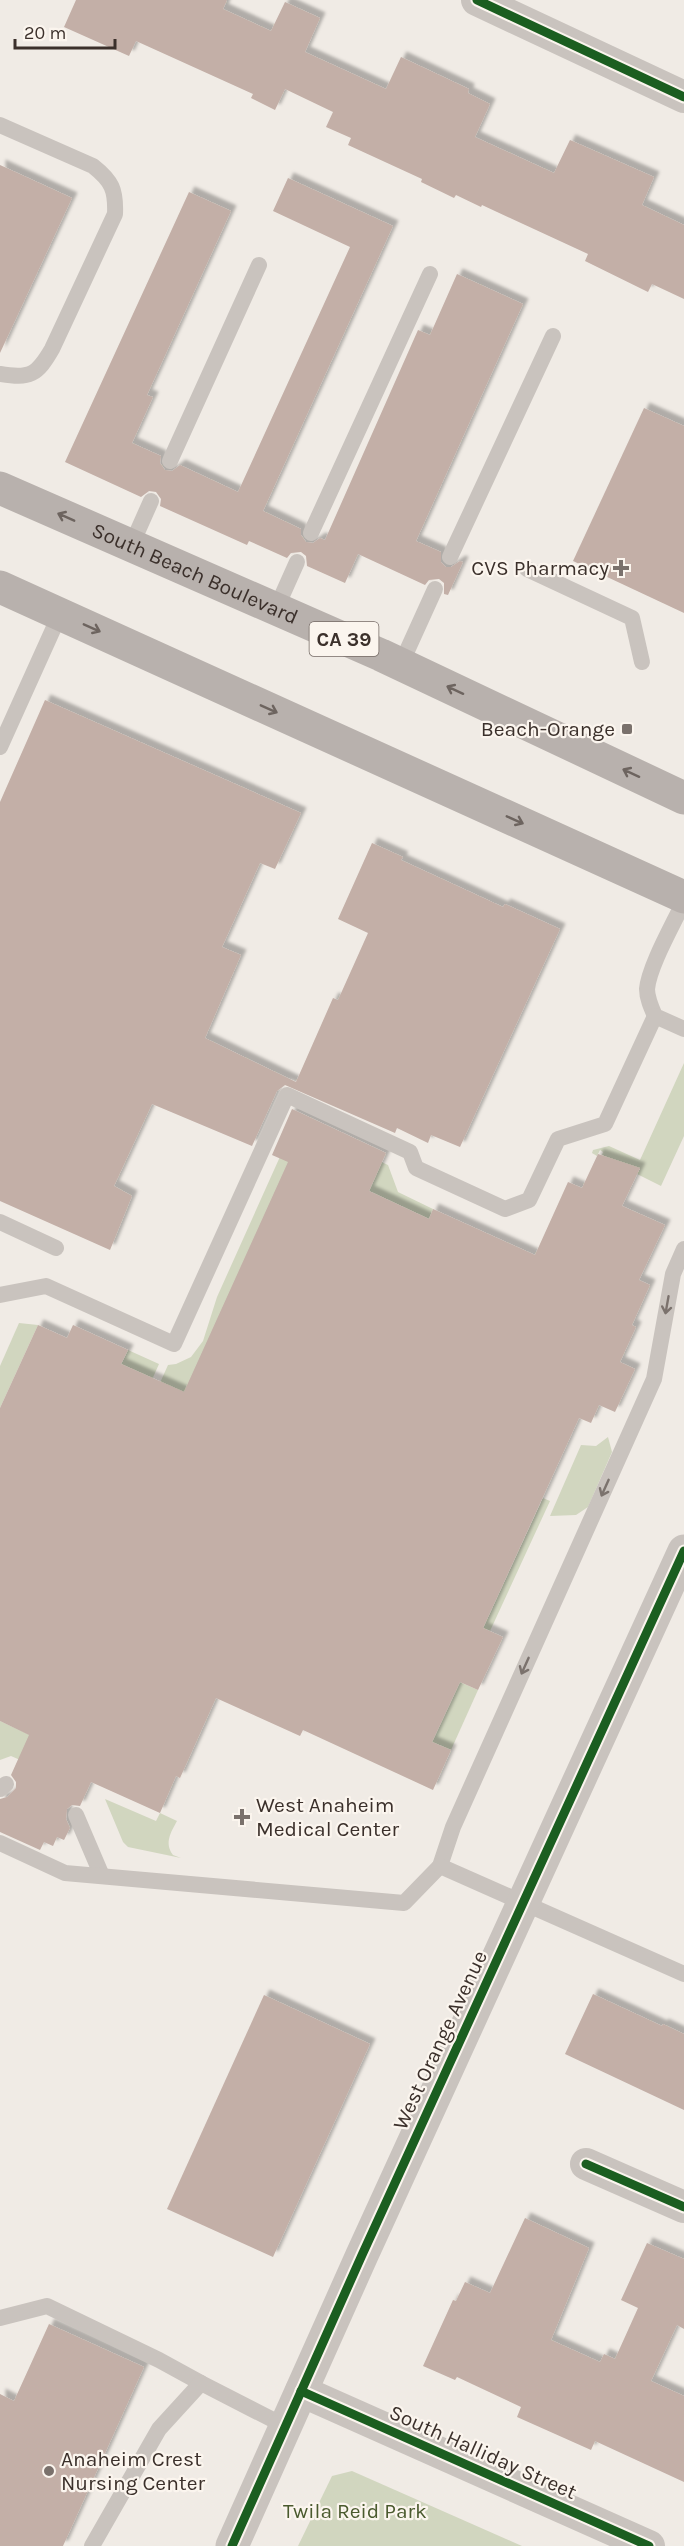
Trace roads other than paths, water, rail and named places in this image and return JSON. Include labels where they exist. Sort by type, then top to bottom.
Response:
[{"type":"main road","name":"South Beach Boulevard","points":[[0,488],[401,664],[684,798]]},
{"type":"main road","points":[[0,587],[684,899]]},
{"type":"street","points":[[477,0],[684,97]]},
{"type":"street","name":"West Orange Avenue","points":[[232,2546],[684,1551]]},
{"type":"street","points":[[586,2164],[684,2207]]},
{"type":"street","name":"South Halliday Street","points":[[301,2391],[649,2546]]},
{"type":"lane","points":[[0,125],[93,166],[106,176],[116,194],[115,214],[40,370],[21,377],[0,374]]},
{"type":"lane","points":[[170,461],[259,265]]},
{"type":"lane","points":[[310,533],[430,274]]},
{"type":"lane","points":[[450,557],[553,336]]},
{"type":"lane","points":[[131,546],[151,501]]},
{"type":"lane","points":[[276,609],[297,562]]},
{"type":"lane","points":[[527,569],[632,618],[642,662]]},
{"type":"lane","points":[[401,664],[435,589]]},
{"type":"lane","points":[[0,747],[60,614]]},
{"type":"lane","points":[[684,899],[651,972],[647,988],[649,1004],[655,1016],[684,1029]]},
{"type":"lane","points":[[0,1295],[46,1286],[174,1344],[287,1095],[410,1152],[416,1168],[506,1209],[529,1200],[558,1139],[605,1124],[655,1016]]},
{"type":"lane","points":[[0,1222],[56,1248]]},
{"type":"lane","points":[[0,1843],[65,1873],[404,1902],[440,1866],[453,1827],[654,1379],[673,1274],[684,1249]]},
{"type":"lane","points":[[76,1815],[102,1876]]},
{"type":"lane","points":[[440,1866],[684,1974]]},
{"type":"lane","points":[[0,2318],[47,2306],[159,2360],[285,2426]]},
{"type":"lane","points":[[92,2546],[159,2429],[201,2383]]},
{"type":"place","name":"CVS Pharmacy","points":[[621,568]]},
{"type":"place","name":"Beach-Orange","points":[[627,729]]},
{"type":"place","name":"West Anaheim Medical Center","points":[[242,1817]]},
{"type":"place","name":"Anaheim Crest Nursing Center","points":[[49,2471]]},
{"type":"park label","name":"Twila Reid Park","points":[[355,2511]]}]
